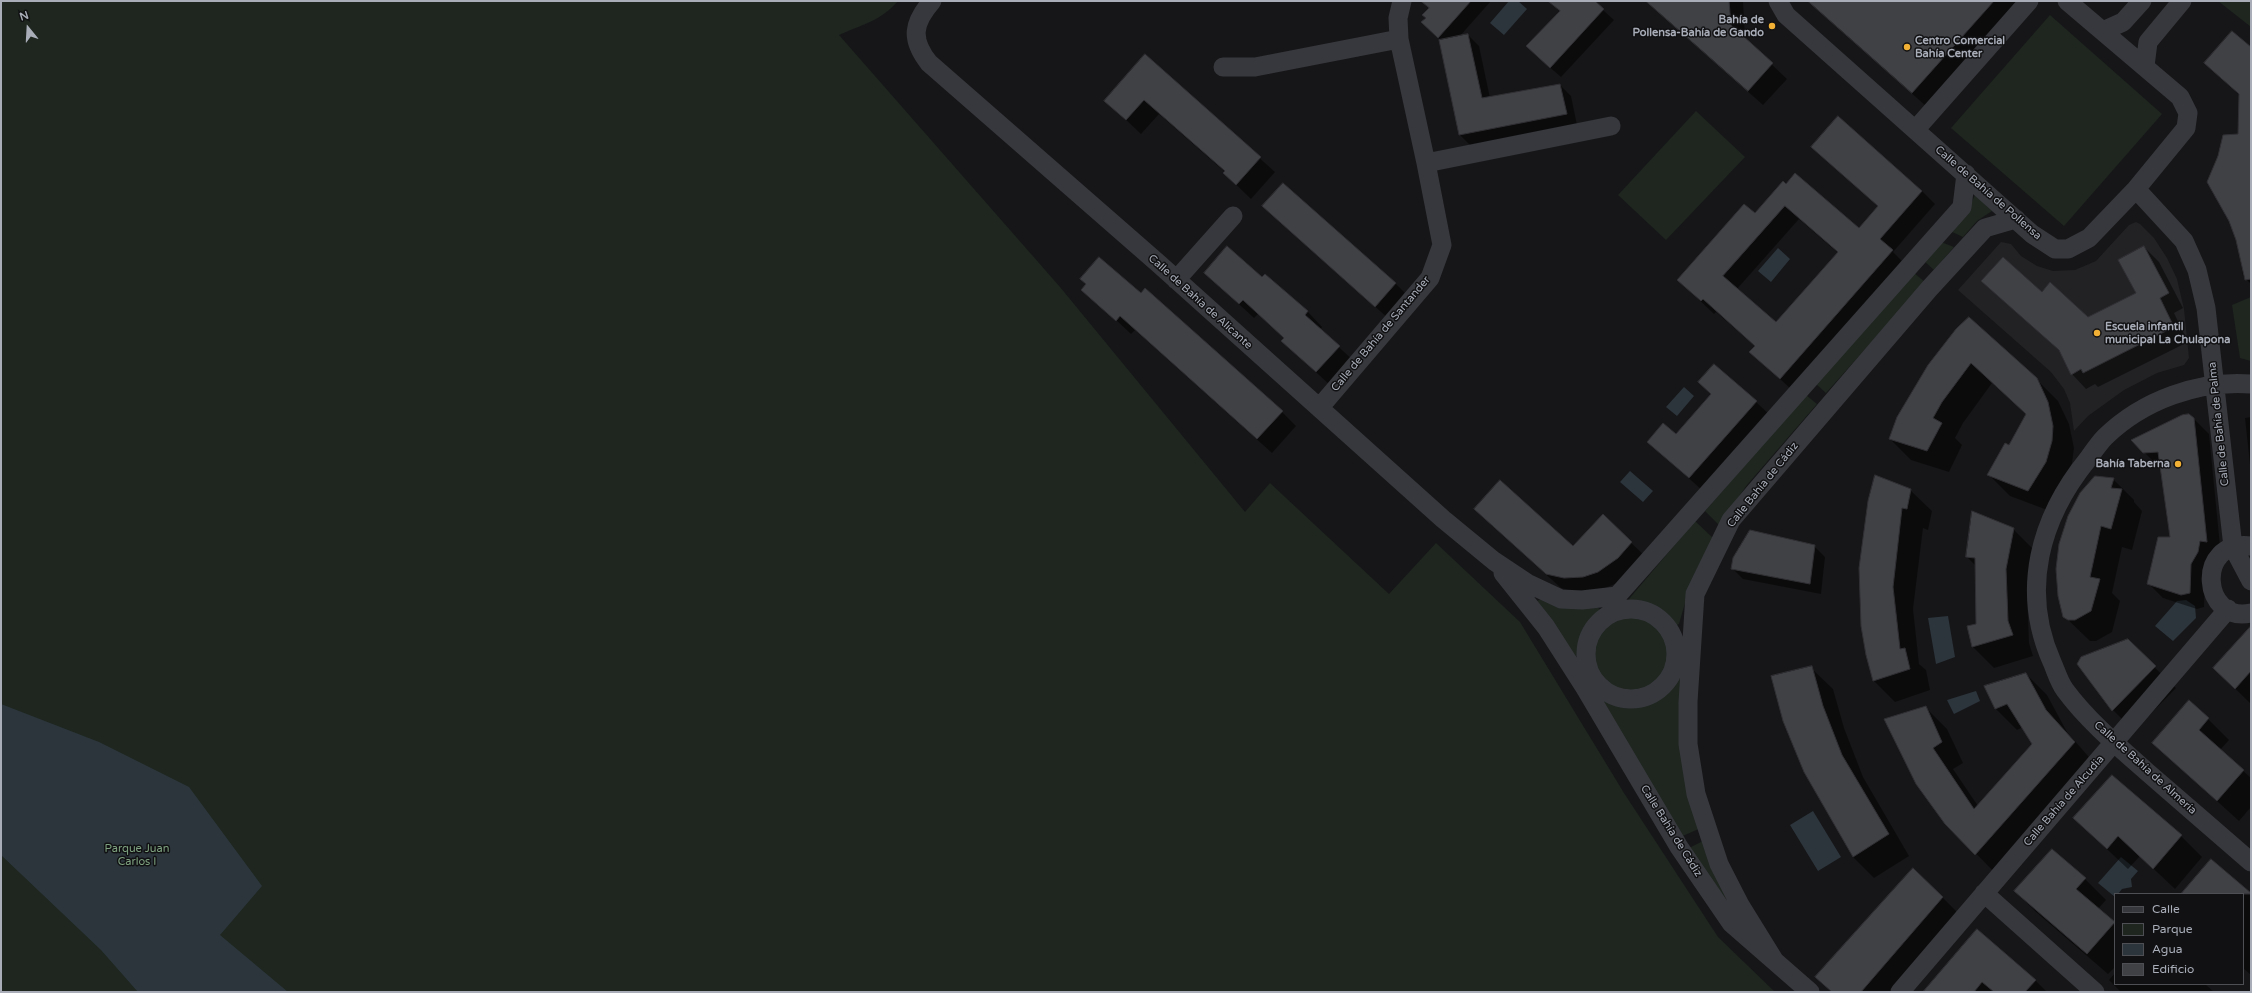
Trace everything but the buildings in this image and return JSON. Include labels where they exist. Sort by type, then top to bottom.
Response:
[{"type":"street","name":"Calle de Bahía de Alicante","points":[[932,1],[918,18],[916,37],[919,51],[929,63],[1320,407],[1443,519],[1494,561],[1527,583],[1561,598],[1620,603]]},
{"type":"street","name":"Calle de Bahía de Santander","points":[[1320,407],[1430,278],[1442,245],[1399,39],[1398,18],[1402,1]]},
{"type":"street","name":"Calle de Bahía de Pollensa","points":[[1778,1],[1786,15],[1916,129],[2032,234],[2056,249],[2068,249],[2089,238],[2136,189],[2186,128],[2188,113],[2180,97],[2068,1]]},
{"type":"street","points":[[1916,129],[2029,1]]},
{"type":"street","points":[[2103,31],[2123,22],[2142,1]]},
{"type":"street","points":[[2145,66],[2148,42],[2182,1]]},
{"type":"street","points":[[1223,67],[1255,67],[1399,39]]},
{"type":"street","points":[[1426,163],[1610,126]]},
{"type":"street","points":[[1620,603],[1643,611],[1662,620],[1670,631],[1684,659],[1664,685],[1652,695],[1637,699],[1622,698],[1590,685],[1586,654],[1589,638],[1596,625],[1620,603],[1962,207],[1966,174]]},
{"type":"street","name":"Calle de Bahía de Palma","points":[[2136,189],[2184,241],[2196,270],[2206,308],[2215,384],[2242,546],[2251,581]]},
{"type":"street","points":[[1176,280],[1232,216]]},
{"type":"street","name":"Calle Bahía de Cádiz","points":[[1774,960],[1740,905],[1720,864],[1696,794],[1688,744],[1684,659],[1695,594],[1731,520],[1929,289],[1985,228],[2016,219]]},
{"type":"street","name":"Calle de Bahía de Almería","points":[[2251,384],[2215,384],[2194,388],[2164,399],[2137,413],[2105,437],[2070,481],[2051,516],[2038,561],[2037,617],[2047,650],[2064,690],[2113,742],[2251,862]]},
{"type":"street","points":[[2242,546],[2218,558],[2211,574],[2211,588],[2216,599],[2228,609],[2239,614],[2251,613]]},
{"type":"street","name":"Calle de Bahía de Alicante","points":[[1494,561],[1546,626],[1590,685]]},
{"type":"street","name":"Calle Bahía de Alcudia","points":[[1900,992],[2228,609]]},
{"type":"street","name":"Calle Bahía de Cádiz","points":[[1590,685],[1679,846],[1727,917],[1810,992]]},
{"type":"street","points":[[1984,893],[2095,992]]},
{"type":"shaded area","name":"Escuela infantil municipal La Chulapona","points":[[2136,222],[2154,238],[2167,258],[2177,279],[2184,309],[2189,358],[2184,365],[2157,373],[2124,390],[2088,416],[2074,431],[2070,403],[2064,389],[2051,372],[1958,290],[2001,242],[2011,244],[2021,256],[2037,266],[2053,271],[2075,270],[2096,261],[2129,225]]},
{"type":"green space","name":"Parque Juan Carlos I","points":[[1,1],[898,1],[878,18],[839,35],[1060,287],[1245,512],[1270,483],[1389,594],[1436,543],[1520,622],[1624,793],[1718,937],[1775,992],[1,992]]},
{"type":"green space","points":[[2218,1],[2251,1],[2251,27]]},
{"type":"green space","points":[[2050,15],[2162,114],[2064,226],[1951,128]]},
{"type":"green space","points":[[1696,111],[1745,157],[1666,240],[1618,195]]},
{"type":"green space","points":[[1975,195],[1992,211],[1977,221],[1963,237],[1950,231],[1967,212]]},
{"type":"green space","points":[[1941,242],[1954,247],[1934,270],[1924,261]]},
{"type":"green space","points":[[1914,273],[1925,282],[1826,393],[1816,384]]},
{"type":"green space","points":[[2251,297],[2251,361],[2240,358],[2232,305]]},
{"type":"green space","points":[[1806,395],[1817,404],[1747,485],[1719,525],[1705,511]]},
{"type":"green space","points":[[1695,521],[1713,538],[1685,603],[1679,624],[1675,626],[1652,609],[1631,604],[1629,599]]},
{"type":"green space","points":[[1541,599],[1596,606],[1602,611],[1600,616],[1588,629],[1579,656],[1575,657],[1537,601]]},
{"type":"green space","points":[[1632,615],[1647,618],[1660,626],[1668,639],[1671,654],[1668,669],[1660,682],[1647,690],[1632,693],[1617,690],[1604,682],[1596,669],[1593,654],[1596,639],[1604,626],[1617,618]]},
{"type":"green space","points":[[1678,678],[1680,679],[1701,828],[1678,838],[1600,696],[1603,695],[1610,699],[1626,703],[1641,703],[1656,698]]},
{"type":"green space","points":[[1705,840],[1738,914],[1687,849]]},
{"type":"water","points":[[1509,1],[1518,1],[1527,9],[1504,35],[1490,23]]},
{"type":"water","points":[[1778,248],[1790,259],[1771,282],[1758,271]]},
{"type":"water","points":[[1684,387],[1694,396],[1677,416],[1666,407]]},
{"type":"water","points":[[1630,471],[1653,491],[1643,502],[1620,482]]},
{"type":"water","points":[[2186,600],[2195,606],[2196,618],[2173,641],[2155,626],[2177,601]]},
{"type":"water","points":[[1948,616],[1955,657],[1936,664],[1928,618]]},
{"type":"water","points":[[1976,691],[1980,701],[1954,714],[1947,700]]},
{"type":"water","points":[[1,704],[99,742],[189,787],[262,886],[220,935],[288,992],[138,992],[101,950],[1,855]]},
{"type":"water","points":[[1813,811],[1841,857],[1818,871],[1790,825]]},
{"type":"water","points":[[2121,857],[2138,871],[2131,879],[2132,887],[2122,889],[2119,893],[2114,893],[2114,896],[2098,883]]},
{"type":"place","name":"Bahía de Pollensa-Bahía de Gando","points":[[1772,26]]},
{"type":"place","name":"Centro Comercial Bahía Center","points":[[1907,47]]},
{"type":"place","name":"Escuela infantil municipal La Chulapona","points":[[2097,333]]},
{"type":"place","name":"Bahía Taberna","points":[[2178,464]]}]
